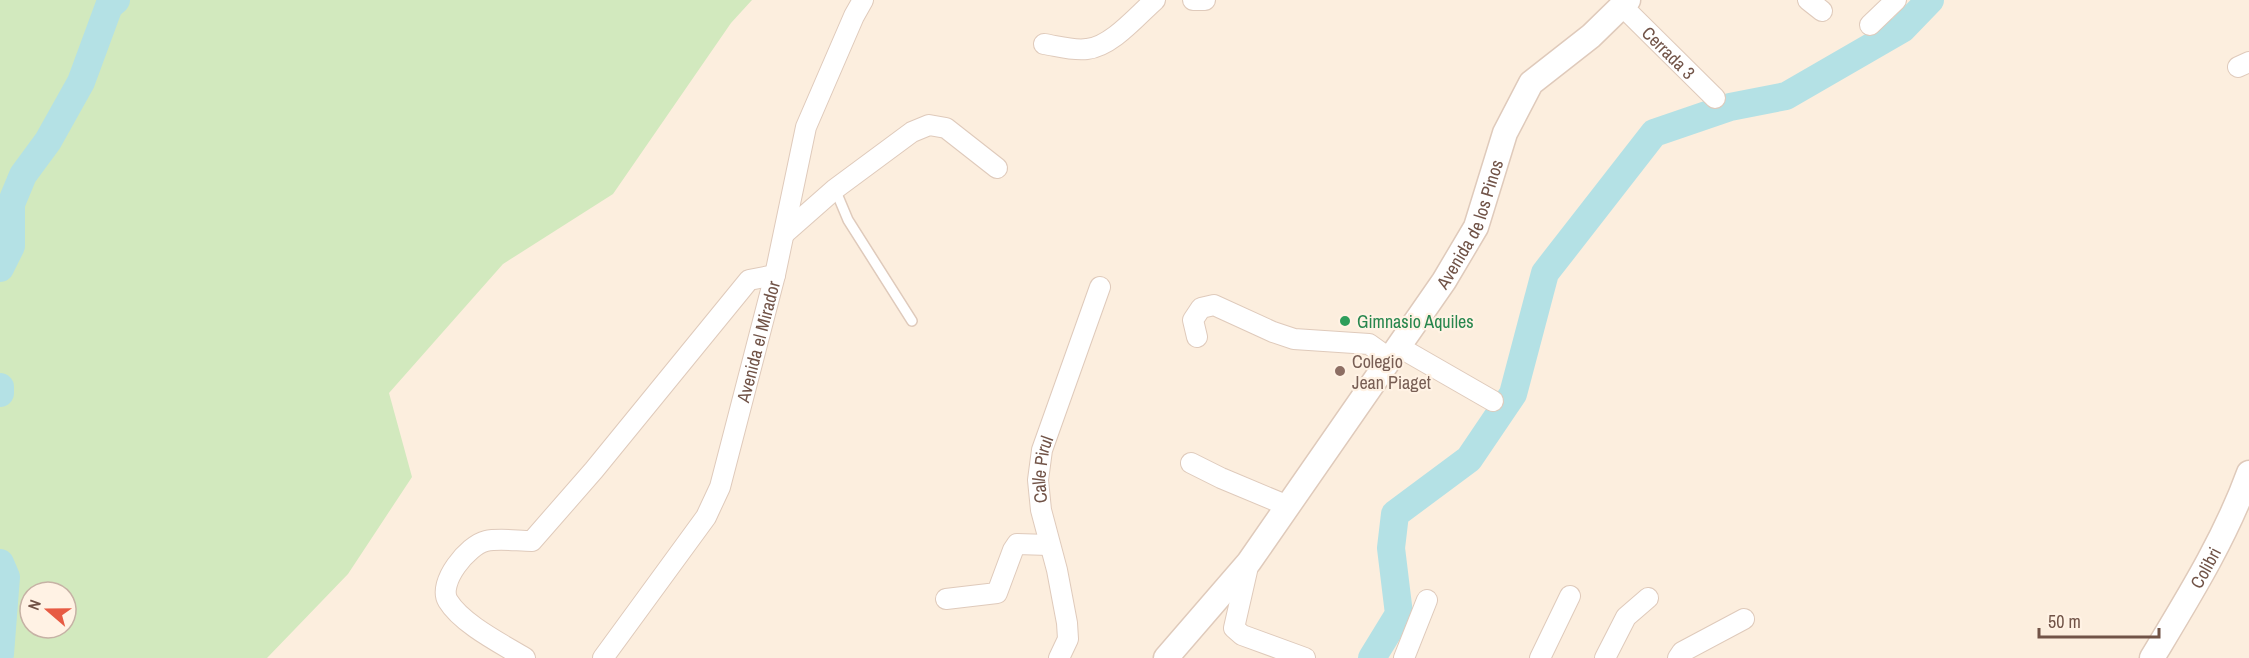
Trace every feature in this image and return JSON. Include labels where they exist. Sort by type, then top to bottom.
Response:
[{"type":"street","name":"Avenida el Mirador","points":[[603,658],[706,517],[720,487],[775,276],[806,128],[863,0]]},
{"type":"street","points":[[1044,44],[1085,50],[1098,47],[1109,41],[1155,0]]},
{"type":"street","points":[[1193,0],[1205,0]]},
{"type":"street","points":[[1870,25],[1896,0]]},
{"type":"street","name":"Cerrada 3","points":[[1624,2],[1715,98]]},
{"type":"street","name":"Avenida de los Pinos","points":[[1166,658],[1249,562],[1444,281],[1476,227],[1505,133],[1531,83],[1591,36],[1624,2]]},
{"type":"street","points":[[785,233],[835,189],[912,132],[929,125],[946,128],[998,168]]},
{"type":"street","points":[[525,658],[462,617],[447,600],[444,589],[447,579],[470,550],[485,541],[532,541],[594,470],[749,280],[775,276]]},
{"type":"street","name":"Calle Pirul","points":[[1059,658],[1068,639],[1067,623],[1057,570],[1049,545],[1038,480],[1042,450],[1100,286]]},
{"type":"street","points":[[1197,337],[1193,320],[1201,308],[1214,305],[1294,339],[1369,344],[1394,353],[1493,401]]},
{"type":"street","points":[[1191,463],[1288,506]]},
{"type":"street","name":"Colibri","points":[[2152,658],[2198,583],[2238,504],[2249,473]]},
{"type":"street","points":[[946,599],[997,593],[1012,550],[1017,544],[1049,545]]},
{"type":"street","points":[[1249,562],[1234,628],[1242,635],[1305,658]]},
{"type":"street","points":[[1540,658],[1570,596]]},
{"type":"street","points":[[1605,658],[1626,617],[1648,598]]},
{"type":"street","points":[[1404,658],[1427,600]]},
{"type":"street","points":[[1678,658],[1682,652],[1744,618]]},
{"type":"lane","points":[[835,189],[848,220],[912,321]]},
{"type":"green space","points":[[0,0],[752,0],[731,23],[613,194],[503,264],[389,393],[412,477],[348,574],[267,658],[0,658]]},
{"type":"waterway","points":[[0,268],[11,246],[11,204],[23,175],[48,141],[81,82],[109,6],[116,0]]},
{"type":"waterway","points":[[1372,658],[1399,614],[1391,548],[1395,514],[1469,459],[1513,394],[1545,273],[1654,133],[1730,107],[1786,96],[1902,29],[1930,0]]},
{"type":"waterway","points":[[0,387],[0,393]]},
{"type":"waterway","points":[[0,563],[6,577],[0,654]]},
{"type":"place","name":"Gimnasio Aquiles","points":[[1345,321]]},
{"type":"place","name":"Colegio Jean Piaget","points":[[1340,371]]}]
